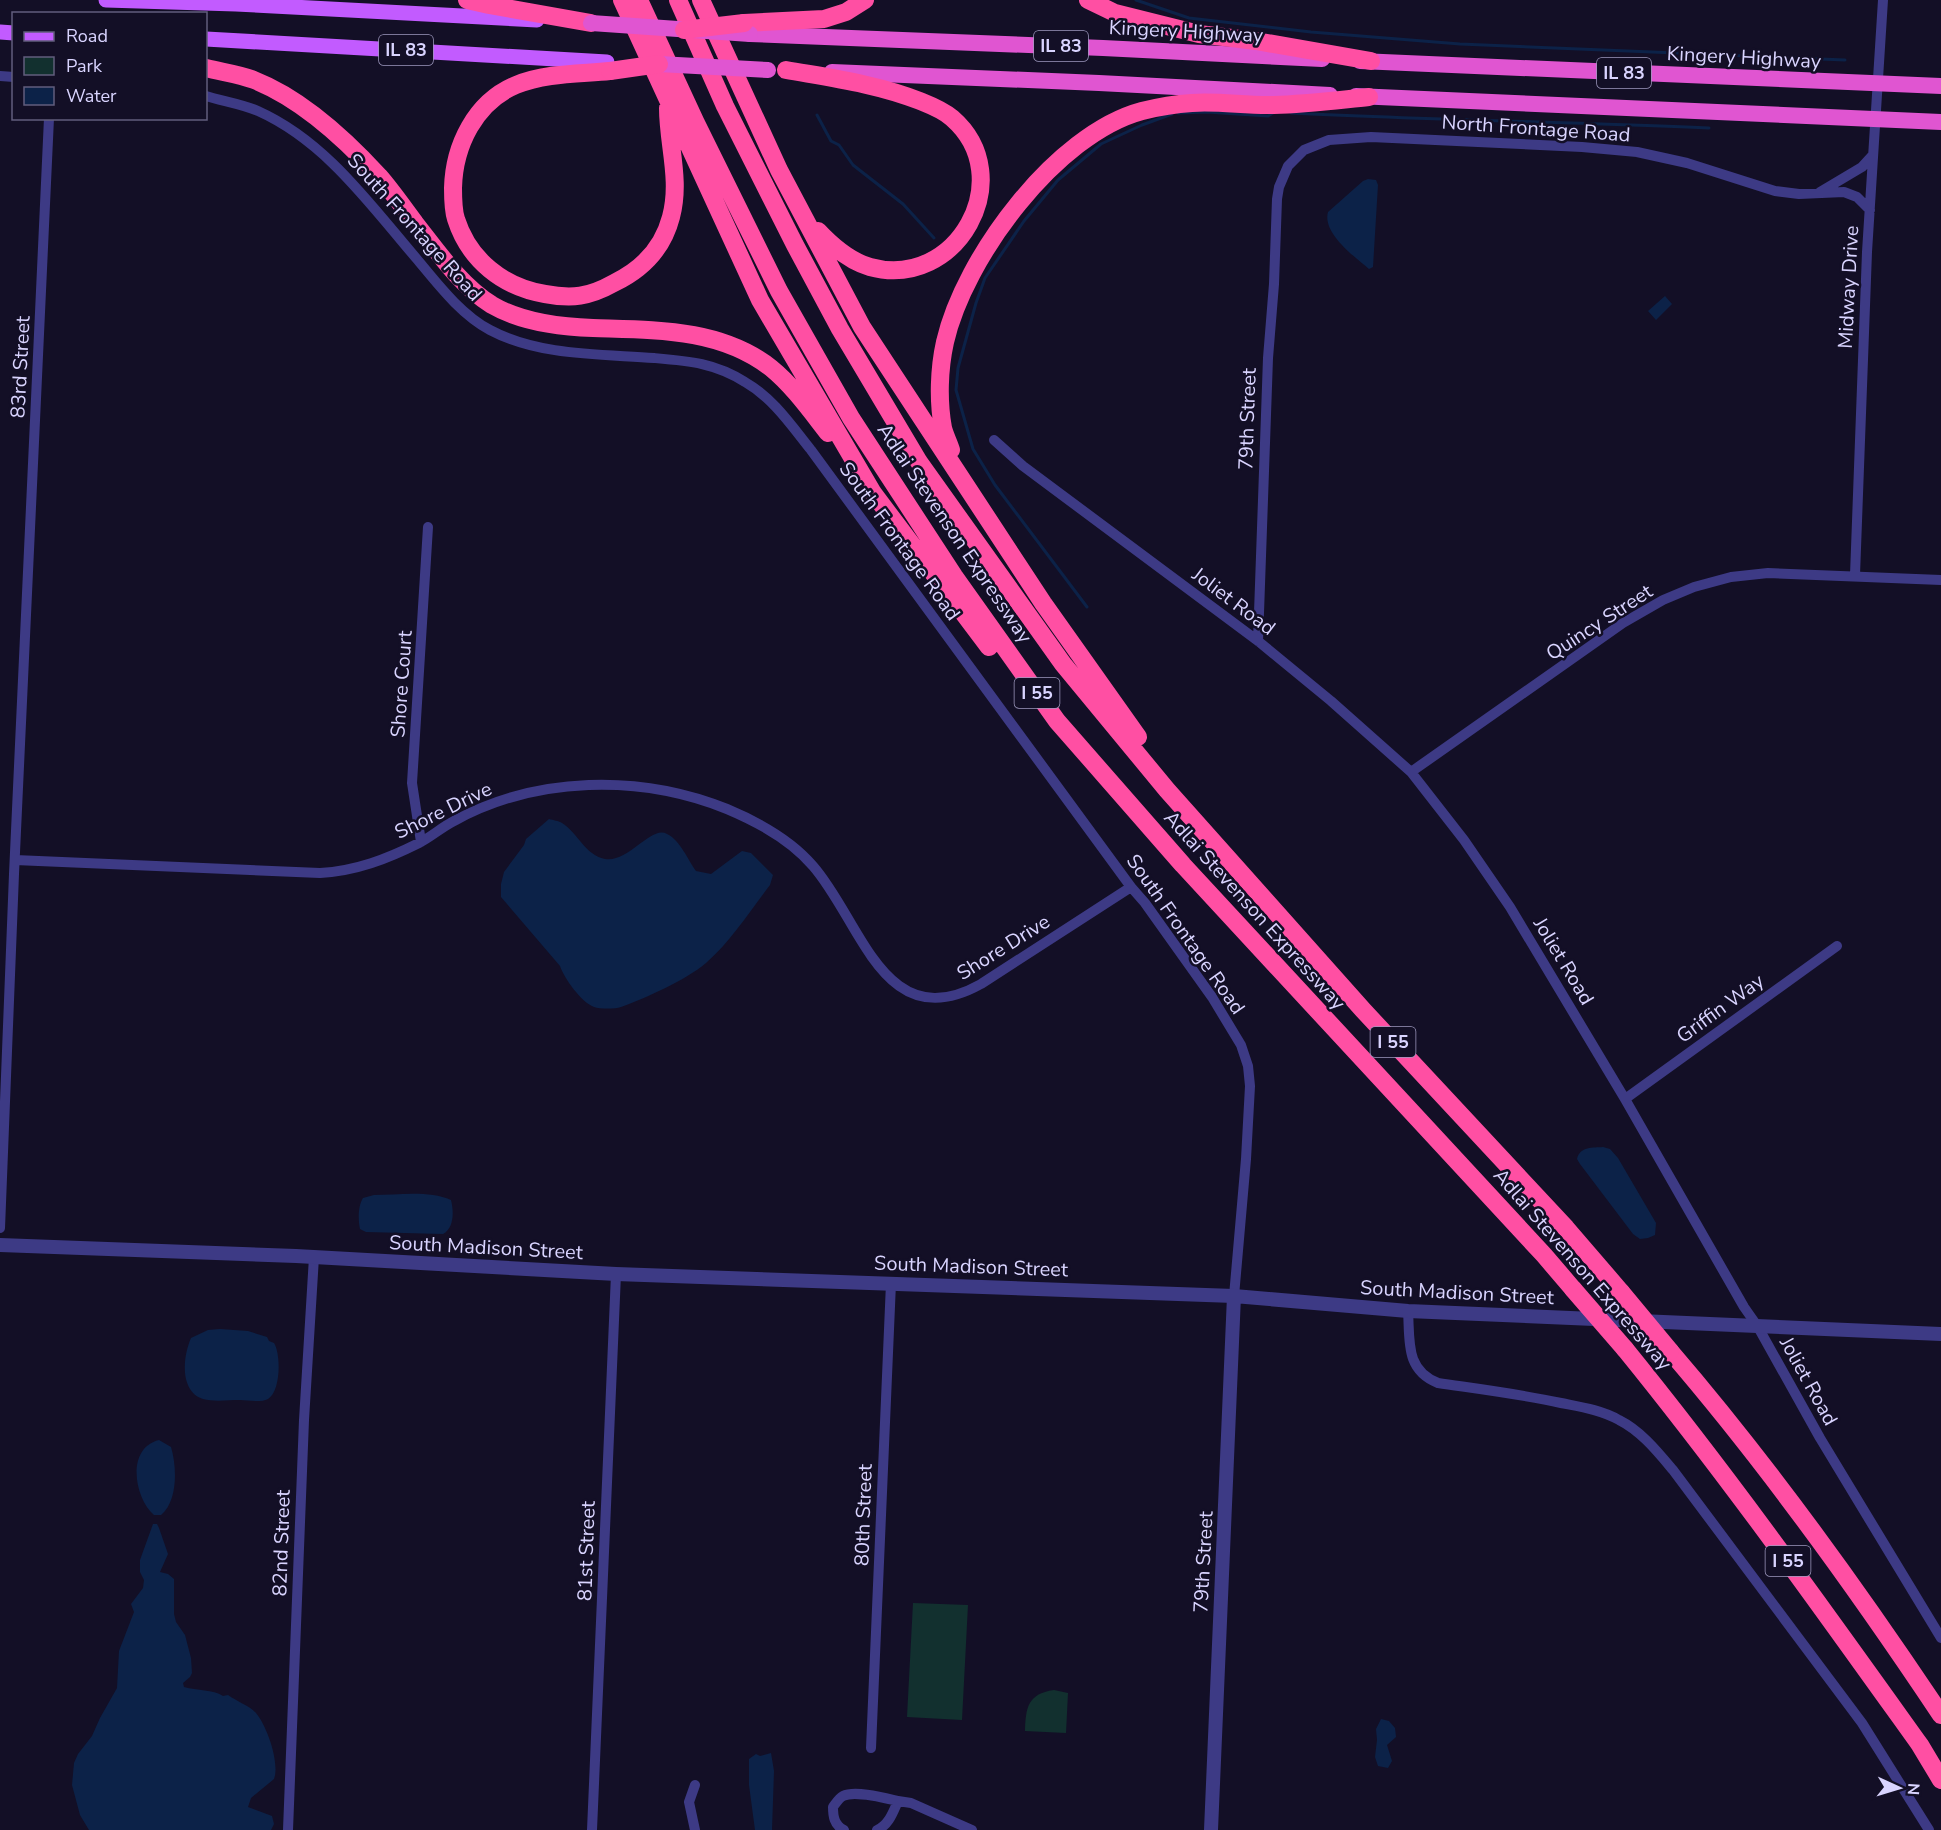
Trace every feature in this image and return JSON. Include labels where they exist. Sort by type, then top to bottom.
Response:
[{"type":"highway","points":[[467,0],[489,6],[591,23]]},
{"type":"highway","points":[[622,0],[760,300],[873,493]]},
{"type":"highway","name":"Adlai Stevenson Expressway","points":[[639,0],[696,123],[779,291],[851,418],[954,576],[1057,721],[1169,849],[1544,1255],[1625,1349],[1776,1542],[1920,1744],[1941,1780]]},
{"type":"highway","name":"Adlai Stevenson Expressway","points":[[678,0],[725,106],[840,329],[919,462],[1063,664],[1167,790],[1363,1010],[1566,1227],[1725,1415],[1821,1540],[1941,1715]]},
{"type":"highway","points":[[700,0],[779,170],[862,327],[1043,603],[1127,724],[1153,755],[1167,790]]},
{"type":"highway","points":[[684,30],[747,29],[824,19],[846,12],[865,0]]},
{"type":"highway","points":[[1088,0],[1115,12],[1198,34],[1256,41],[1371,61]]},
{"type":"highway","name":"IL 83","points":[[591,23],[684,30]]},
{"type":"highway","name":"Kingery Highway","points":[[747,29],[1371,61],[1941,86]]},
{"type":"highway","points":[[659,64],[608,67],[541,76],[500,93],[484,108],[470,126],[459,147],[454,171],[453,196],[456,218],[475,256],[491,273],[512,285],[557,296],[579,297],[600,291],[645,264],[660,243],[671,218],[675,193],[668,98]]},
{"type":"highway","name":"IL 83","points":[[659,64],[1941,122]]},
{"type":"highway","points":[[207,68],[253,80],[282,94],[335,133],[379,177],[454,271],[471,289],[493,305],[518,316],[544,323],[574,327],[672,330],[721,342],[744,351],[770,368],[791,387],[1001,662],[1057,721]]},
{"type":"highway","points":[[777,70],[873,86],[904,95],[938,109],[951,117],[964,131],[979,162],[981,178],[973,218],[961,238],[946,253],[928,262],[911,269],[892,270],[869,267],[836,249],[818,231],[779,170]]},
{"type":"highway","points":[[963,479],[943,429],[940,395],[941,366],[948,333],[957,306],[988,245],[1034,185],[1082,142],[1102,128],[1142,111],[1193,103],[1273,105],[1369,97]]},
{"type":"main road","name":"IL 83","points":[[106,0],[236,4],[591,23]]},
{"type":"main road","name":"IL 83","points":[[207,39],[608,67]]},
{"type":"street","name":"Midway Drive","points":[[1855,576],[1867,252],[1883,0]]},
{"type":"street","name":"South Frontage Road","points":[[207,96],[256,110],[312,143],[348,178],[443,290],[466,312],[489,329],[533,346],[696,361],[723,370],[745,381],[769,399],[811,450],[1145,903],[1212,997],[1241,1045],[1248,1066],[1250,1086],[1234,1296]]},
{"type":"street","name":"83rd Street","points":[[0,1228],[50,120]]},
{"type":"street","name":"North Frontage Road","points":[[1277,199],[1279,187],[1288,166],[1304,150],[1329,140],[1371,137],[1582,147],[1637,152],[1687,163],[1775,191],[1800,194],[1844,192],[1857,197],[1870,210]]},
{"type":"street","points":[[1820,192],[1855,171],[1873,155]]},
{"type":"street","name":"79th Street","points":[[1258,641],[1268,358],[1274,284],[1277,199]]},
{"type":"street","name":"Joliet Road","points":[[994,440],[1032,472],[1258,641],[1331,701],[1411,772],[1470,849],[1510,907],[1625,1099],[1820,1438],[1941,1638]]},
{"type":"street","name":"Shore Court","points":[[421,842],[412,783],[428,527]]},
{"type":"street","name":"Quincy Street","points":[[1411,772],[1623,623],[1675,594],[1712,582],[1750,574],[1784,572],[1941,580]]},
{"type":"street","name":"Shore Drive","points":[[15,860],[332,872],[368,866],[421,842],[453,821],[521,795],[564,787],[611,785],[663,790],[703,800],[750,820],[775,834],[797,851],[814,867],[884,974],[908,992],[931,999],[950,998],[975,988],[1131,887]]},
{"type":"street","name":"Griffin Way","points":[[1625,1099],[1837,946]]},
{"type":"street","name":"South Madison Street","points":[[0,1245],[314,1257],[616,1274],[1234,1296],[1408,1311],[1941,1334]]},
{"type":"street","name":"82nd Street","points":[[288,1830],[304,1420],[314,1257]]},
{"type":"street","name":"81st Street","points":[[592,1830],[616,1274]]},
{"type":"street","name":"80th Street","points":[[871,1748],[891,1283]]},
{"type":"street","name":"79th Street","points":[[1210,1830],[1234,1296]]},
{"type":"street","points":[[1408,1311],[1412,1358],[1425,1378],[1438,1383],[1530,1396],[1599,1412],[1620,1420],[1638,1432],[1673,1470],[1862,1723],[1929,1830]]},
{"type":"street","points":[[694,1785],[688,1802],[695,1830]]},
{"type":"street","points":[[844,1830],[834,1819],[833,1806],[842,1796],[850,1794],[879,1796],[911,1803],[972,1830]]},
{"type":"street","points":[[877,1830],[891,1818],[898,1801]]},
{"type":"green space","points":[[913,1603],[968,1605],[962,1720],[907,1717]]},
{"type":"green space","points":[[1054,1690],[1068,1693],[1066,1733],[1025,1731],[1027,1709],[1030,1703],[1038,1695]]},
{"type":"water","points":[[1368,179],[1376,180],[1378,185],[1373,267],[1369,269],[1341,244],[1327,220],[1328,212]]},
{"type":"water","points":[[1665,296],[1672,304],[1656,320],[1648,311]]},
{"type":"water","points":[[549,819],[568,827],[592,853],[605,859],[623,856],[647,839],[661,833],[667,834],[676,841],[696,871],[711,874],[742,851],[751,853],[773,875],[770,885],[732,936],[698,969],[665,988],[621,1007],[594,1007],[579,995],[560,966],[501,897],[504,872],[526,839]]},
{"type":"water","points":[[1603,1147],[1610,1149],[1618,1158],[1656,1223],[1655,1235],[1640,1239],[1633,1234],[1577,1159],[1584,1150]]},
{"type":"water","points":[[423,1194],[451,1200],[453,1214],[451,1224],[443,1234],[366,1232],[360,1229],[360,1205],[363,1198],[374,1195]]},
{"type":"water","points":[[208,1330],[248,1331],[267,1337],[274,1343],[278,1355],[278,1372],[275,1388],[268,1399],[258,1401],[207,1400],[195,1395],[190,1389],[185,1363],[191,1338]]},
{"type":"water","points":[[159,1440],[171,1447],[175,1483],[167,1509],[161,1515],[154,1515],[142,1497],[137,1474],[141,1453],[148,1445]]},
{"type":"water","points":[[153,1524],[157,1524],[159,1528],[168,1554],[160,1572],[174,1579],[174,1614],[176,1622],[185,1635],[191,1658],[192,1673],[183,1683],[184,1687],[215,1692],[223,1696],[228,1695],[256,1713],[268,1735],[274,1755],[274,1779],[251,1798],[248,1807],[272,1816],[274,1824],[271,1830],[89,1830],[80,1815],[72,1785],[74,1763],[92,1736],[117,1688],[119,1651],[134,1612],[131,1604],[143,1588],[144,1580],[140,1572],[140,1560]]},
{"type":"water","points":[[1381,1719],[1389,1721],[1395,1728],[1396,1737],[1387,1745],[1392,1761],[1388,1768],[1378,1766],[1375,1757],[1376,1729]]},
{"type":"water","points":[[771,1753],[774,1771],[772,1830],[755,1830],[749,1785],[749,1759],[756,1754],[760,1756]]},
{"type":"waterway","points":[[1136,0],[1189,18],[1311,32],[1460,44],[1845,60]]},
{"type":"waterway","points":[[1178,113],[1207,112],[1268,116],[1273,113]]},
{"type":"waterway","points":[[1291,113],[1709,128]]},
{"type":"waterway","points":[[1087,607],[995,485],[973,449],[956,390],[958,368],[985,278],[1024,221],[1058,180],[1101,144],[1172,114]]},
{"type":"waterway","points":[[817,115],[831,141],[839,145],[853,165],[903,204],[934,238]]}]
